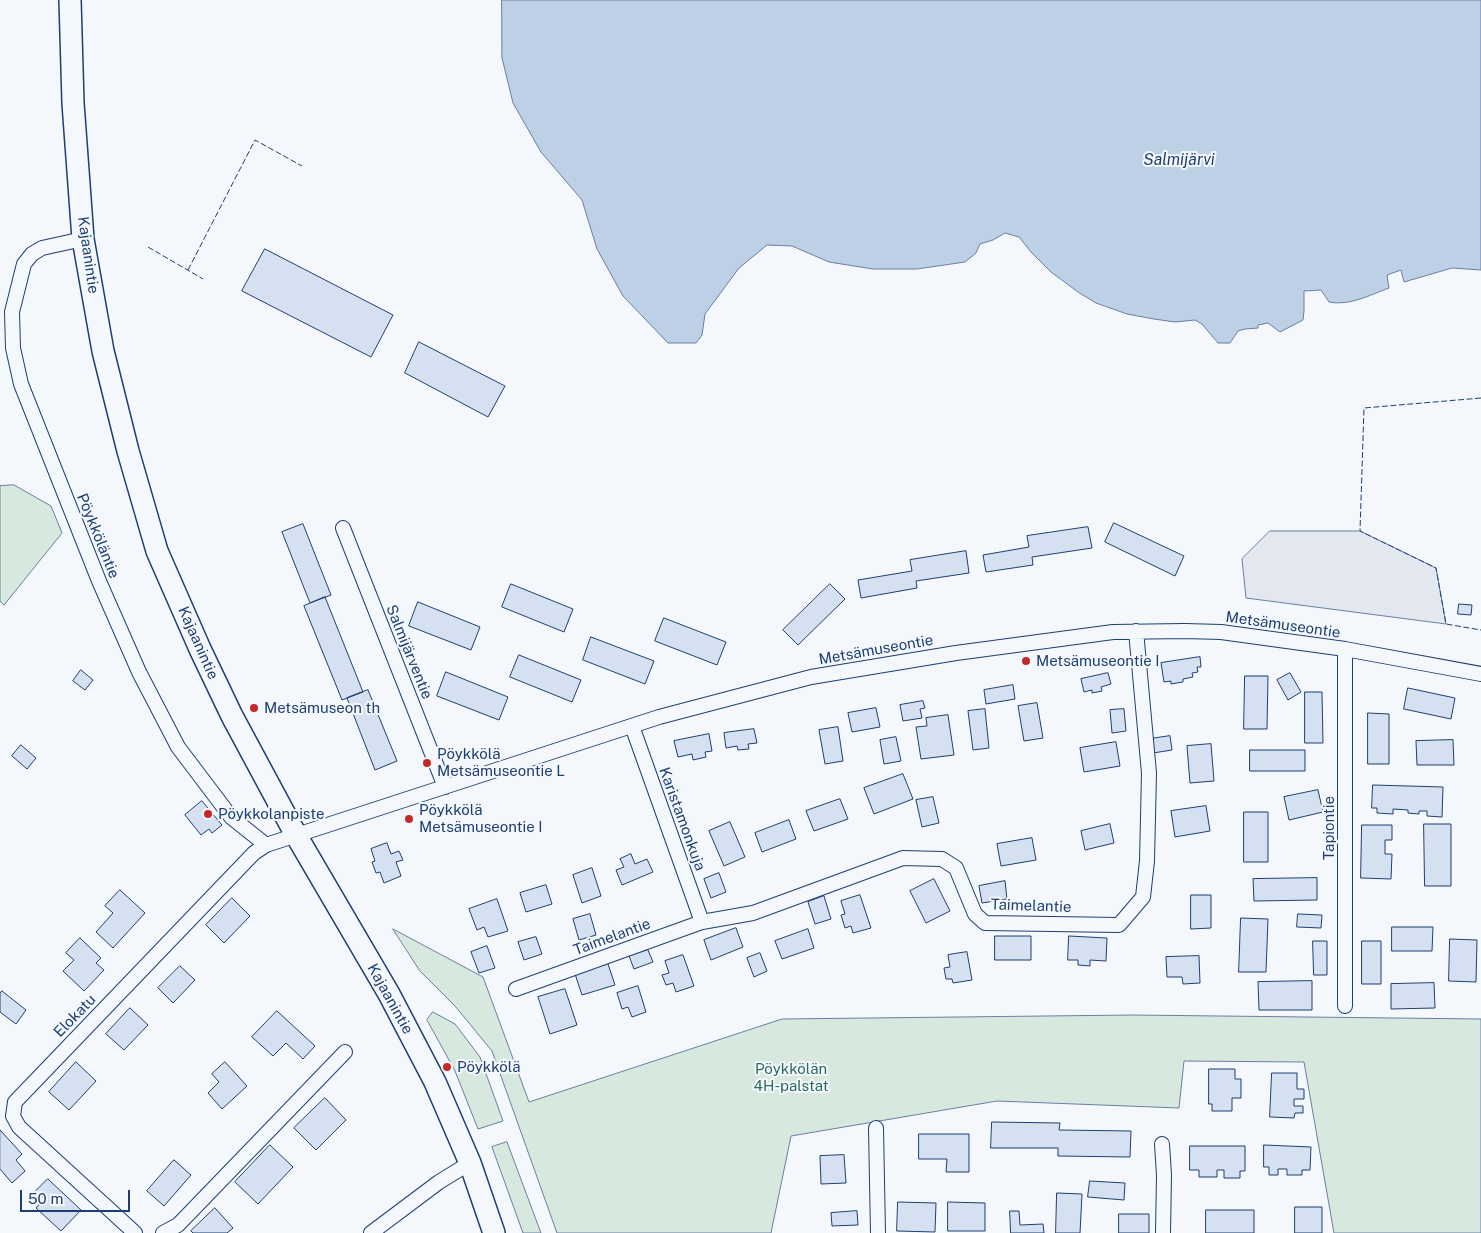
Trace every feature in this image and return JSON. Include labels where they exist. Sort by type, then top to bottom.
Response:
[{"type":"main road","name":"Kajaanintie","points":[[70,0],[73,102],[84,239],[103,351],[128,451],[157,552],[232,716],[296,835],[398,1012],[435,1082],[470,1163],[494,1233]]},
{"type":"street","name":"Pöykköläntie","points":[[84,239],[42,248],[32,254],[24,264],[12,312],[13,348],[21,384],[99,582],[139,672],[178,747],[231,817],[266,845]]},
{"type":"street","name":"Salmijärventie","points":[[343,528],[446,787]]},
{"type":"street","name":"Taimelantie","points":[[516,989],[702,922],[753,913],[903,858],[942,859],[956,868],[975,914],[985,923],[1119,925],[1143,897],[1147,861],[1149,773],[1136,631]]},
{"type":"street","name":"Metsämuseontie","points":[[296,835],[659,717],[811,677],[956,653],[1113,632],[1221,632],[1345,650],[1481,674]]},
{"type":"street","name":"Tapiontie","points":[[1345,650],[1345,1006]]},
{"type":"street","name":"Karistamonkuja","points":[[632,726],[702,922]]},
{"type":"street","name":"Elokatu","points":[[135,1233],[19,1127],[13,1116],[15,1102],[254,853],[266,845],[296,835]]},
{"type":"street","points":[[163,1233],[178,1225],[345,1052]]},
{"type":"street","points":[[876,1128],[878,1233]]},
{"type":"street","points":[[1162,1144],[1164,1174],[1163,1233]]},
{"type":"street","points":[[371,1233],[439,1182],[470,1163]]},
{"type":"green space","points":[[14,485],[51,506],[62,533],[4,605],[0,601],[0,486]]},
{"type":"green space","name":"Pöykkölän 4H-palstat","points":[[393,929],[483,977],[529,1102],[782,1019],[1133,1015],[1481,1019],[1481,1233],[1334,1233],[1304,1062],[1184,1061],[1179,1108],[997,1101],[791,1136],[771,1233],[557,1233],[492,1051],[455,1006],[420,971]]},
{"type":"green space","points":[[433,1012],[455,1024],[480,1057],[503,1121],[478,1129],[455,1071],[427,1020]]},
{"type":"green space","points":[[507,1142],[541,1233],[523,1233],[492,1147]]},
{"type":"shaded area","points":[[1270,531],[1360,531],[1436,568],[1446,624],[1246,598],[1242,559]]},
{"type":"water","name":"Salmijärvi","points":[[502,0],[1481,0],[1481,270],[1452,268],[1404,282],[1401,270],[1387,275],[1389,288],[1360,299],[1337,303],[1329,302],[1321,290],[1304,291],[1303,320],[1280,332],[1268,323],[1258,325],[1258,328],[1238,331],[1230,343],[1218,343],[1202,324],[1195,320],[1175,322],[1154,319],[1127,314],[1096,303],[1051,272],[1019,237],[1005,233],[993,240],[980,244],[976,253],[965,262],[917,269],[873,269],[829,262],[792,246],[767,245],[739,268],[705,314],[702,335],[696,343],[668,343],[623,296],[597,249],[582,200],[541,152],[513,103],[502,58]]},
{"type":"building","points":[[265,249],[393,315],[371,357],[242,291]]},
{"type":"building","points":[[419,342],[505,386],[488,417],[405,373]]},
{"type":"building","points":[[1114,523],[1184,556],[1175,576],[1105,542]]},
{"type":"building","points":[[303,524],[331,595],[310,603],[282,532]]},
{"type":"building","points":[[1088,527],[1092,548],[1032,557],[1033,565],[986,572],[983,555],[1029,547],[1027,536]]},
{"type":"building","points":[[966,551],[969,573],[916,581],[917,588],[861,598],[858,580],[912,571],[910,560]]},
{"type":"building","points":[[511,584],[573,609],[564,632],[502,607]]},
{"type":"building","points":[[830,584],[845,599],[798,645],[783,630]]},
{"type":"building","points":[[325,597],[363,692],[342,700],[304,606]]},
{"type":"building","points":[[418,602],[480,627],[471,650],[409,626]]},
{"type":"building","points":[[1459,604],[1472,605],[1471,615],[1458,614]]},
{"type":"building","points":[[664,618],[726,642],[717,665],[655,641]]},
{"type":"building","points":[[591,637],[654,661],[645,684],[583,660]]},
{"type":"building","points":[[519,655],[581,680],[572,702],[510,677]]},
{"type":"building","points":[[1200,657],[1201,667],[1197,667],[1198,672],[1192,673],[1193,677],[1183,679],[1183,682],[1171,684],[1171,681],[1164,682],[1161,663]]},
{"type":"building","points":[[81,670],[93,680],[85,690],[73,681]]},
{"type":"building","points":[[446,672],[508,697],[499,720],[437,696]]},
{"type":"building","points":[[1108,673],[1111,684],[1101,687],[1102,691],[1092,693],[1092,690],[1084,692],[1081,679]]},
{"type":"building","points":[[1290,673],[1301,692],[1288,700],[1277,680]]},
{"type":"building","points":[[1245,676],[1268,676],[1267,729],[1244,729]]},
{"type":"building","points":[[1013,685],[1015,699],[986,704],[984,690]]},
{"type":"building","points":[[1408,688],[1455,698],[1451,719],[1404,709]]},
{"type":"building","points":[[368,690],[397,761],[375,770],[347,698]]},
{"type":"building","points":[[1305,692],[1322,692],[1323,743],[1305,743]]},
{"type":"building","points":[[923,701],[925,708],[920,709],[922,718],[903,721],[900,705]]},
{"type":"building","points":[[1037,703],[1043,738],[1024,741],[1018,706]]},
{"type":"building","points":[[876,708],[880,727],[852,732],[848,713]]},
{"type":"building","points":[[985,709],[989,748],[973,750],[968,711]]},
{"type":"building","points":[[1124,709],[1126,731],[1112,733],[1110,710]]},
{"type":"building","points":[[1368,713],[1389,714],[1389,764],[1368,764]]},
{"type":"building","points":[[948,715],[954,755],[921,759],[916,727],[927,726],[926,718]]},
{"type":"building","points":[[838,727],[843,761],[825,764],[819,730]]},
{"type":"building","points":[[754,729],[757,743],[748,744],[749,749],[738,750],[737,746],[726,748],[724,733]]},
{"type":"building","points":[[709,734],[712,751],[705,752],[706,757],[693,760],[692,754],[678,757],[674,741]]},
{"type":"building","points":[[1170,736],[1172,750],[1153,753],[1150,739]]},
{"type":"building","points":[[896,737],[901,761],[884,764],[880,740]]},
{"type":"building","points":[[1453,740],[1454,765],[1417,765],[1416,741]]},
{"type":"building","points":[[1116,742],[1120,766],[1084,772],[1080,748]]},
{"type":"building","points":[[1211,744],[1214,781],[1190,783],[1187,746]]},
{"type":"building","points":[[21,745],[36,758],[27,769],[12,756]]},
{"type":"building","points":[[1250,750],[1305,750],[1305,771],[1250,771]]},
{"type":"building","points":[[903,774],[913,799],[874,814],[864,788]]},
{"type":"building","points":[[1373,785],[1443,787],[1442,817],[1427,816],[1427,811],[1419,811],[1419,814],[1408,813],[1408,810],[1393,809],[1393,814],[1377,813],[1377,808],[1372,808]]},
{"type":"building","points":[[1318,790],[1323,812],[1289,820],[1284,797]]},
{"type":"building","points":[[933,797],[939,823],[922,827],[916,800]]},
{"type":"building","points":[[840,799],[848,819],[814,831],[806,811]]},
{"type":"building","points":[[202,801],[222,825],[212,833],[209,829],[201,835],[185,815]]},
{"type":"building","points":[[1206,806],[1210,831],[1175,837],[1171,811]]},
{"type":"building","points":[[1244,812],[1268,812],[1268,862],[1244,862]]},
{"type":"building","points":[[789,820],[796,839],[762,852],[755,833]]},
{"type":"building","points":[[730,822],[745,857],[724,866],[709,831]]},
{"type":"building","points":[[1110,824],[1114,843],[1085,850],[1081,831]]},
{"type":"building","points":[[1424,824],[1451,824],[1451,886],[1425,886]]},
{"type":"building","points":[[1362,825],[1392,825],[1392,840],[1385,840],[1385,854],[1392,854],[1391,879],[1361,878]]},
{"type":"building","points":[[1032,838],[1036,860],[1001,866],[997,844]]},
{"type":"building","points":[[387,843],[391,854],[399,851],[403,860],[396,862],[401,876],[384,883],[380,872],[376,873],[372,862],[375,861],[371,849]]},
{"type":"building","points":[[631,854],[635,864],[647,859],[653,872],[622,885],[616,870],[624,867],[620,859]]},
{"type":"building","points":[[592,868],[601,896],[582,903],[573,875]]},
{"type":"building","points":[[719,873],[726,892],[711,898],[704,879]]},
{"type":"building","points":[[1317,878],[1317,900],[1254,901],[1253,879]]},
{"type":"building","points":[[934,879],[950,911],[926,923],[910,891]]},
{"type":"building","points":[[1005,881],[1007,899],[982,903],[979,886]]},
{"type":"building","points":[[546,885],[552,904],[526,912],[520,893]]},
{"type":"building","points":[[120,890],[145,913],[113,948],[96,932],[113,913],[105,906]]},
{"type":"building","points":[[860,895],[871,928],[853,933],[851,926],[845,928],[841,915],[845,914],[841,901]]},
{"type":"building","points":[[1191,895],[1211,895],[1211,928],[1191,929]]},
{"type":"building","points":[[824,896],[831,919],[815,924],[808,902]]},
{"type":"building","points":[[232,898],[250,916],[224,943],[206,925]]},
{"type":"building","points":[[497,899],[508,931],[488,937],[484,927],[477,930],[469,909]]},
{"type":"building","points":[[590,914],[596,935],[579,940],[573,919]]},
{"type":"building","points":[[1298,914],[1322,915],[1321,928],[1297,927]]},
{"type":"building","points":[[1241,918],[1268,919],[1266,972],[1239,972]]},
{"type":"building","points":[[1392,927],[1433,927],[1432,951],[1392,951]]},
{"type":"building","points":[[736,928],[743,947],[711,960],[704,940]]},
{"type":"building","points":[[808,929],[814,948],[782,959],[775,941]]},
{"type":"building","points":[[995,936],[1031,936],[1031,960],[995,960]]},
{"type":"building","points":[[1069,936],[1107,938],[1106,961],[1090,960],[1090,966],[1078,965],[1078,960],[1068,960]]},
{"type":"building","points":[[536,937],[542,954],[524,960],[518,942]]},
{"type":"building","points":[[80,938],[101,958],[96,963],[104,970],[84,991],[63,971],[74,960],[66,953]]},
{"type":"building","points":[[1450,939],[1477,940],[1476,982],[1449,981]]},
{"type":"building","points":[[1313,941],[1327,941],[1327,975],[1314,975]]},
{"type":"building","points":[[1362,941],[1381,941],[1381,984],[1362,984]]},
{"type":"building","points":[[487,946],[495,968],[479,973],[471,952]]},
{"type":"building","points":[[648,950],[653,962],[634,969],[629,956]]},
{"type":"building","points":[[967,952],[972,980],[953,983],[952,979],[946,979],[944,968],[950,967],[948,955]]},
{"type":"building","points":[[760,953],[767,971],[754,977],[747,958]]},
{"type":"building","points":[[683,955],[694,986],[676,992],[673,983],[666,985],[662,975],[669,973],[665,961]]},
{"type":"building","points":[[1199,956],[1200,983],[1183,984],[1182,977],[1167,977],[1166,957]]},
{"type":"building","points":[[608,964],[615,985],[582,995],[575,974]]},
{"type":"building","points":[[180,966],[195,980],[173,1003],[158,988]]},
{"type":"building","points":[[1312,981],[1312,1010],[1259,1010],[1258,982]]},
{"type":"building","points":[[1434,983],[1435,1008],[1391,1009],[1391,984]]},
{"type":"building","points":[[638,986],[646,1012],[632,1017],[628,1007],[622,1009],[617,993]]},
{"type":"building","points":[[565,989],[577,1025],[550,1034],[538,997]]},
{"type":"building","points":[[2,991],[26,1010],[16,1024],[0,1012],[0,994]]},
{"type":"building","points":[[130,1008],[148,1025],[124,1050],[106,1034]]},
{"type":"building","points":[[277,1011],[315,1046],[303,1059],[286,1043],[273,1056],[252,1037]]},
{"type":"building","points":[[76,1062],[96,1081],[69,1110],[49,1092]]},
{"type":"building","points":[[225,1062],[247,1086],[222,1109],[208,1093],[219,1082],[212,1074]]},
{"type":"building","points":[[1209,1069],[1235,1069],[1235,1079],[1241,1079],[1241,1098],[1232,1098],[1232,1111],[1212,1111],[1212,1104],[1209,1104]]},
{"type":"building","points":[[1272,1073],[1297,1073],[1297,1089],[1304,1089],[1304,1099],[1294,1099],[1294,1106],[1303,1106],[1303,1113],[1295,1113],[1294,1118],[1270,1117]]},
{"type":"building","points":[[325,1098],[346,1120],[316,1150],[294,1128]]},
{"type":"building","points":[[992,1122],[1060,1123],[1059,1130],[1131,1131],[1130,1157],[1058,1156],[1058,1148],[991,1148]]},
{"type":"building","points":[[0,1130],[22,1154],[16,1160],[25,1171],[12,1183],[0,1169]]},
{"type":"building","points":[[919,1134],[969,1134],[969,1172],[946,1172],[947,1159],[919,1159]]},
{"type":"building","points":[[270,1145],[293,1167],[258,1204],[235,1182]]},
{"type":"building","points":[[1264,1145],[1311,1147],[1310,1170],[1302,1170],[1302,1175],[1287,1175],[1287,1169],[1278,1169],[1278,1175],[1269,1175],[1269,1167],[1264,1167]]},
{"type":"building","points":[[1190,1146],[1245,1146],[1245,1171],[1240,1171],[1240,1178],[1224,1178],[1224,1170],[1217,1170],[1217,1177],[1199,1177],[1199,1170],[1190,1170]]},
{"type":"building","points":[[844,1155],[846,1183],[821,1184],[820,1156]]},
{"type":"building","points":[[174,1160],[191,1175],[164,1206],[147,1191]]},
{"type":"building","points":[[48,1179],[81,1210],[61,1231],[36,1208],[44,1199],[36,1191]]},
{"type":"building","points":[[1090,1181],[1125,1183],[1124,1200],[1088,1197]]},
{"type":"building","points":[[1057,1193],[1082,1194],[1080,1233],[1056,1233]]},
{"type":"building","points":[[898,1202],[936,1203],[935,1232],[897,1231]]},
{"type":"building","points":[[948,1202],[985,1203],[985,1231],[948,1231]]},
{"type":"building","points":[[1295,1207],[1322,1207],[1322,1233],[1295,1233]]},
{"type":"building","points":[[215,1208],[233,1228],[227,1233],[193,1233],[191,1231]]},
{"type":"building","points":[[1206,1210],[1254,1210],[1254,1233],[1206,1233]]},
{"type":"building","points":[[857,1211],[858,1225],[832,1226],[831,1213]]},
{"type":"building","points":[[1010,1211],[1019,1211],[1020,1225],[1043,1224],[1044,1233],[1011,1233]]},
{"type":"building","points":[[1119,1214],[1149,1214],[1149,1233],[1119,1233]]},
{"type":"fence","points":[[188,270],[255,140],[302,166]]},
{"type":"fence","points":[[148,247],[203,279]]},
{"type":"fence","points":[[1481,398],[1364,408],[1360,531],[1436,568],[1446,624],[1481,630]]},
{"type":"place","name":"Metsämuseontie I","points":[[1026,661]]},
{"type":"place","name":"Metsämuseon th","points":[[254,708]]},
{"type":"place","name":"Pöykkölä Metsämuseontie L","points":[[427,763]]},
{"type":"place","name":"Pöykkolanpiste","points":[[208,814]]},
{"type":"place","name":"Pöykkölä Metsämuseontie I","points":[[409,819]]},
{"type":"place","name":"Pöykkölä","points":[[447,1067]]}]
